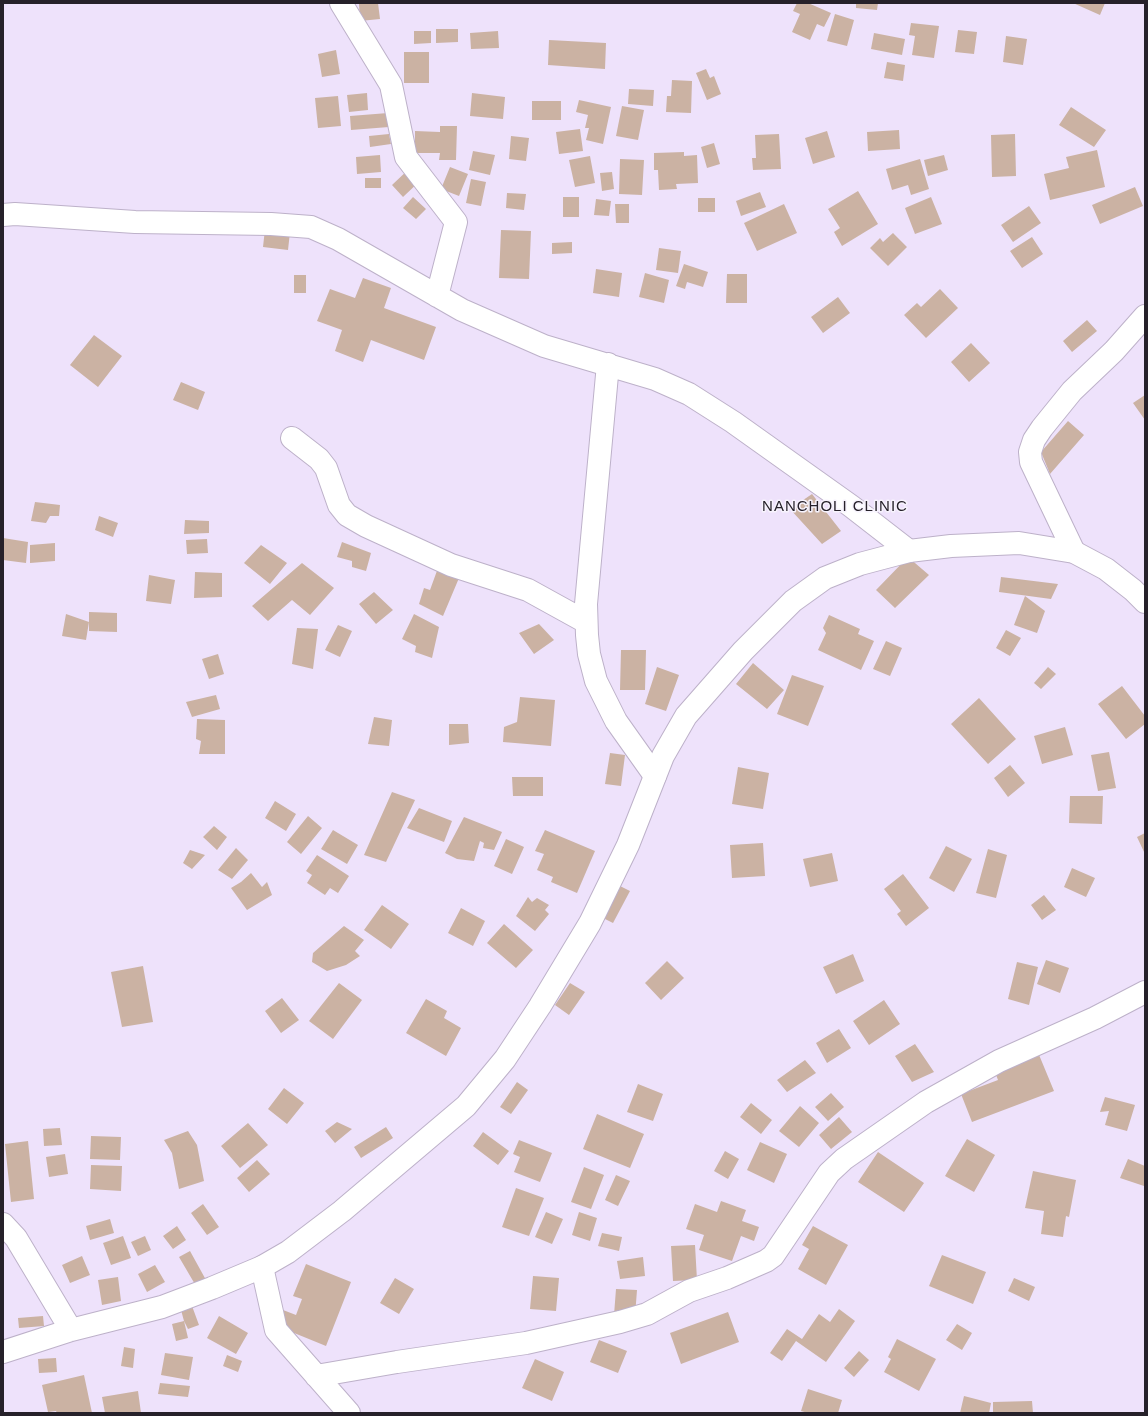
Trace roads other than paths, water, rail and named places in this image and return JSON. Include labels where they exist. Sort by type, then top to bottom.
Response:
[{"type":"street","points":[[341,3],[391,85],[406,157],[456,222],[437,296]]},
{"type":"street","points":[[3,215],[15,214],[135,222],[271,224],[311,227],[338,239],[462,310],[544,346],[655,379],[689,394],[733,422],[851,506],[910,552]]},
{"type":"street","points":[[1074,552],[1031,462],[1030,452],[1034,440],[1042,428],[1072,391],[1114,351],[1145,316]]},
{"type":"street","points":[[608,364],[586,604],[589,654],[596,681],[616,722],[655,776]]},
{"type":"street","points":[[292,438],[319,459],[326,468],[339,505],[347,515],[366,526],[451,565],[528,590],[586,622]]},
{"type":"street","points":[[3,1352],[71,1330],[162,1307],[262,1267],[288,1252],[342,1211],[466,1106],[505,1059],[540,1006],[590,923],[628,845],[663,756],[686,716],[743,651],[793,601],[825,578],[860,564],[910,552],[950,546],[1019,544],[1074,552],[1106,568],[1145,602]]},
{"type":"street","points":[[316,1376],[526,1343],[620,1322],[647,1314],[689,1291],[727,1278],[766,1261],[773,1256],[829,1173],[844,1158],[926,1102],[999,1061],[1095,1018],[1145,992]]},
{"type":"street","points":[[3,1224],[16,1238],[71,1330]]},
{"type":"street","points":[[262,1267],[276,1330],[349,1413]]},
{"type":"district","name":"NANCHOLI CLINIC","points":[[835,507]]}]
